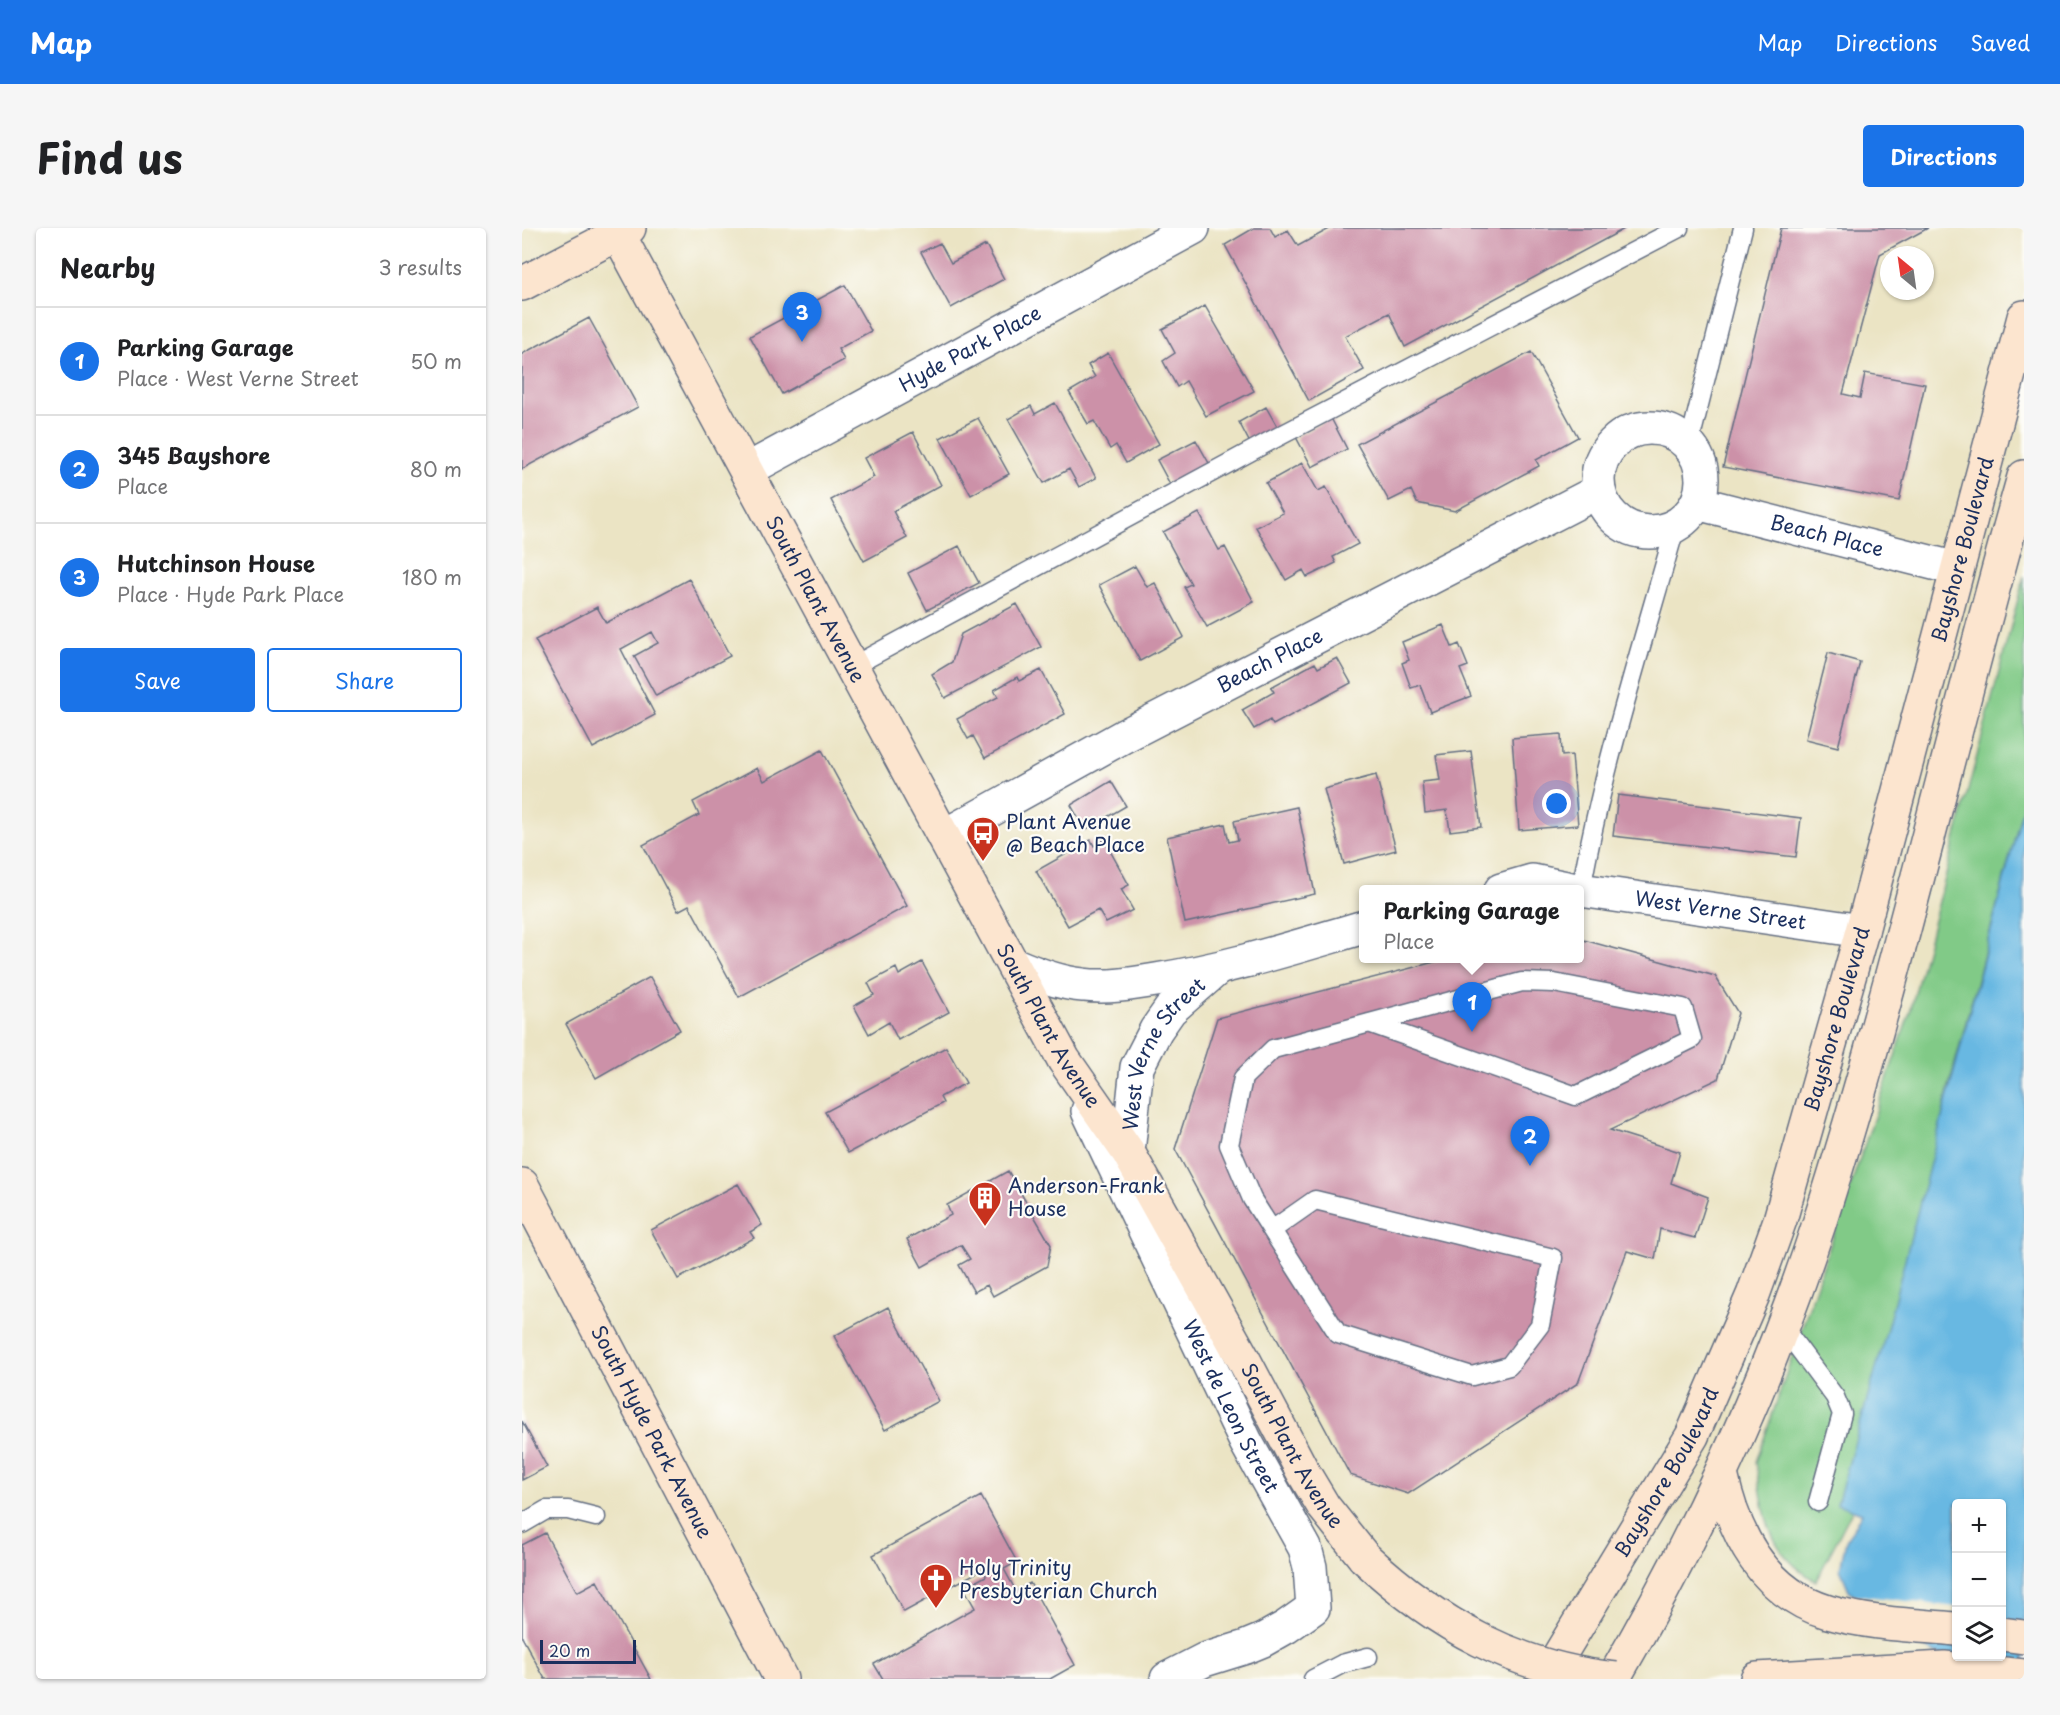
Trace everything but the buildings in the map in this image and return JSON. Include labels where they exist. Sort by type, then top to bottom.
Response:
[{"type":"street","name":"South Plant Avenue","points":[[621,230],[747,470],[1064,1060],[1128,1152],[1324,1507],[1364,1557],[1405,1594],[1456,1628],[1491,1646],[1554,1669],[1615,1679]]},
{"type":"street","points":[[522,284],[621,230]]},
{"type":"street","name":"Hyde Park Place","points":[[747,470],[1182,231]]},
{"type":"street","name":"Bayshore Boulevard","points":[[1545,1679],[1692,1436],[1753,1295],[1780,1220],[1862,931],[2024,317]]},
{"type":"street","points":[[1646,428],[1662,429],[1677,435],[1689,445],[1702,471],[1702,487],[1697,503],[1689,515],[1674,526],[1646,532],[1630,528],[1616,519],[1605,506],[1599,491],[1598,473],[1604,456],[1615,442],[1630,432],[1646,428]]},
{"type":"street","name":"Bayshore Boulevard","points":[[1615,1679],[1682,1555],[1721,1474],[1782,1326],[1818,1227],[1848,1132],[1901,941],[1992,590],[2024,477]]},
{"type":"street","name":"Beach Place","points":[[944,836],[1124,736],[1599,491]]},
{"type":"street","name":"Beach Place","points":[[1697,503],[1957,569]]},
{"type":"street","name":"West Verne Street","points":[[1518,885],[1532,881],[1553,885]]},
{"type":"street","name":"West Verne Street","points":[[1584,891],[1862,931]]},
{"type":"street","name":"West Verne Street","points":[[1013,964],[1041,976],[1086,986],[1134,983],[1219,968],[1359,928]]},
{"type":"street","name":"West Verne Street","points":[[1128,1152],[1137,1067],[1156,1030],[1170,1010],[1219,968]]},
{"type":"street","name":"West de Leon Street","points":[[1064,1060],[1246,1442],[1305,1548],[1310,1567],[1313,1608],[1263,1640],[1179,1672]]},
{"type":"street","name":"South Hyde Park Avenue","points":[[522,1185],[781,1679]]},
{"type":"street","points":[[1721,1474],[1732,1518],[1742,1539],[1776,1583],[1797,1598],[1819,1609],[1874,1620],[1952,1629]]},
{"type":"street","points":[[2006,1635],[2024,1637]]},
{"type":"street","points":[[1757,1679],[1944,1668],[2024,1676]]},
{"type":"lane","points":[[853,666],[1270,441],[1680,228]]},
{"type":"lane","points":[[1689,445],[1743,228]]},
{"type":"lane","points":[[1580,885],[1620,717],[1674,526]]},
{"type":"lane","points":[[1272,1230],[1315,1200],[1553,1258],[1540,1325],[1509,1366],[1472,1376],[1338,1334],[1252,1199],[1229,1145],[1243,1078],[1273,1048],[1522,982],[1554,983],[1683,1008],[1692,1039],[1576,1096],[1369,1023]]},
{"type":"lane","points":[[1782,1326],[1834,1397],[1842,1414],[1818,1502]]},
{"type":"lane","points":[[522,1524],[546,1510],[568,1510],[596,1517]]},
{"type":"lane","points":[[1313,1679],[1342,1664],[1368,1657]]},
{"type":"green space","points":[[2024,576],[2024,803],[1948,1090],[1858,1499],[1816,1581],[1786,1557],[1777,1544],[1765,1515],[1756,1462],[1910,1012]]},
{"type":"water","points":[[2024,803],[2024,1679],[1953,1662],[1898,1634],[1849,1590],[1840,1569],[1846,1541],[1862,1513],[1837,1504],[1882,1348]]},
{"type":"pier","points":[[1849,1594],[1952,1607],[1952,1644],[1897,1637]]},
{"type":"place","name":"Hutchinson House","points":[[802,342]]},
{"type":"place","name":"Plant Avenue @ Beach Place","points":[[983,862]]},
{"type":"place","name":"Parking Garage","points":[[1472,1032]]},
{"type":"place","name":"345 Bayshore","points":[[1530,1166]]},
{"type":"place","name":"Anderson-Frank House","points":[[985,1227]]},
{"type":"place","name":"Holy Trinity Presbyterian Church","points":[[936,1609]]}]
